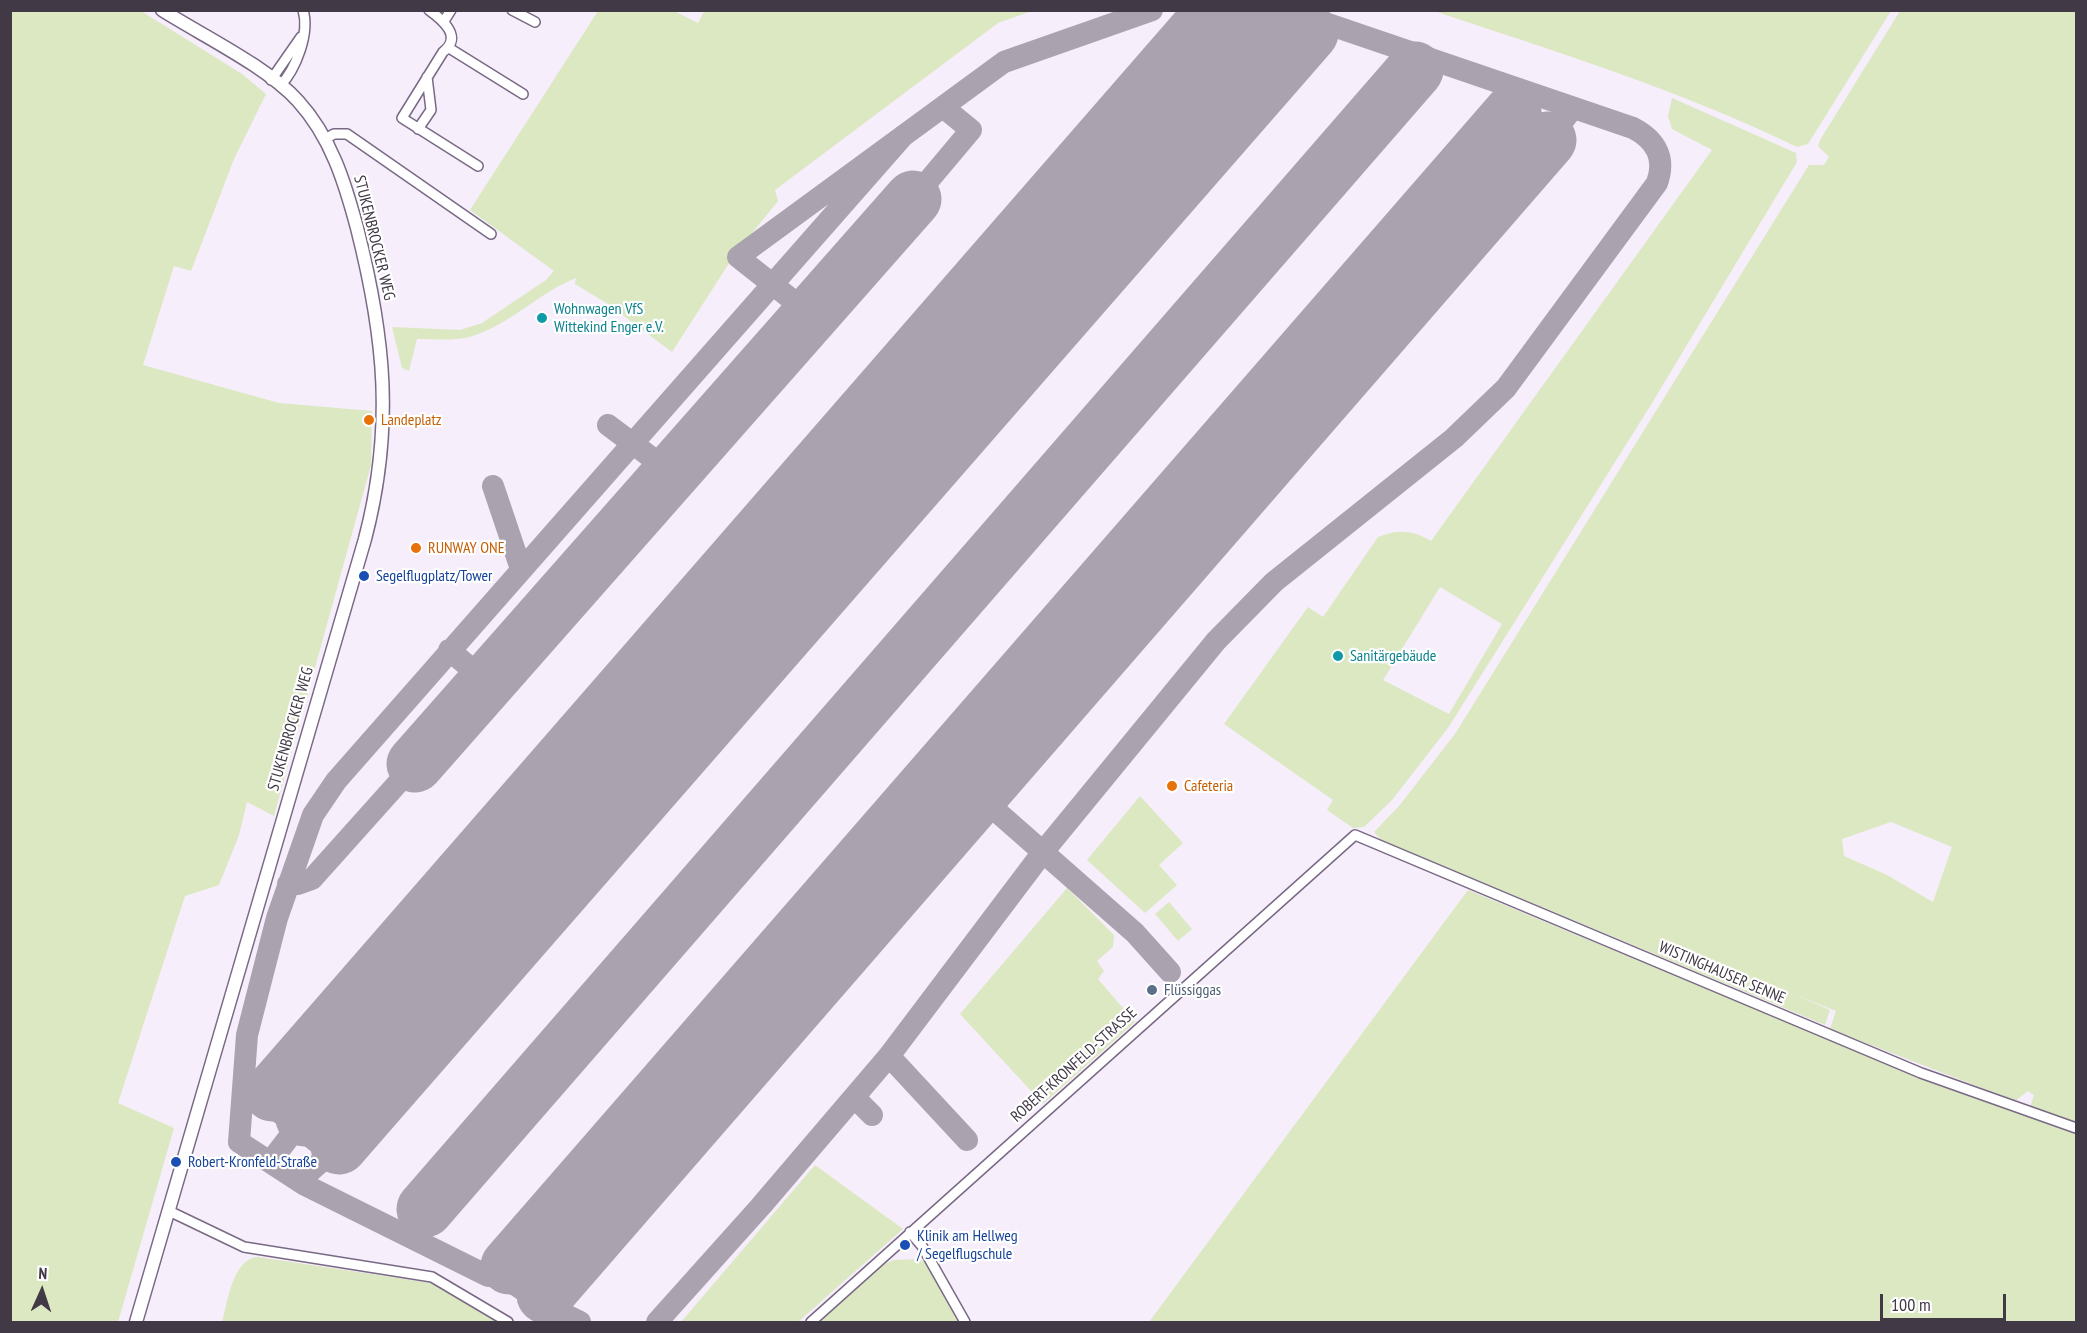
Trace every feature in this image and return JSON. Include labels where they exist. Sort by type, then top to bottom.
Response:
[{"type":"street","name":"STUKENBROCKER WEG","points":[[136,1323],[358,564],[381,462],[383,378],[381,340],[352,208],[341,174],[325,139],[297,100],[276,83],[162,10]]},
{"type":"street","points":[[276,83],[302,34],[305,16],[303,10]]},
{"type":"street","points":[[429,10],[444,21],[450,29],[452,38],[449,48],[427,77],[402,117],[478,166]]},
{"type":"street","points":[[444,21],[451,10]]},
{"type":"street","points":[[512,10],[535,22]]},
{"type":"street","points":[[449,48],[523,94]]},
{"type":"street","points":[[418,129],[431,110],[427,77]]},
{"type":"street","name":"STUKENBROCKER WEG","points":[[325,139],[334,134],[347,134],[491,234]]},
{"type":"street","name":"WISTINGHAUSER SENNE","points":[[1360,835],[1867,1051],[2076,1128]]},
{"type":"street","name":"ROBERT-KRONFELD-STRASSE","points":[[811,1323],[1353,836],[1360,835]]},
{"type":"street","points":[[168,1211],[244,1247],[432,1277],[508,1323]]},
{"type":"street","points":[[910,1232],[922,1246],[965,1323]]},
{"type":"green space","points":[[705,10],[1032,11],[998,23],[775,190],[778,201],[735,254],[672,352],[608,304],[575,284],[576,278],[562,284],[484,332],[456,339],[417,339],[409,371],[402,368],[392,327],[460,330],[482,323],[546,280],[554,271],[470,210],[598,11],[674,11],[698,23]]},
{"type":"green space","points":[[10,11],[141,11],[242,74],[266,94],[234,159],[191,271],[174,266],[143,365],[279,403],[372,411],[371,465],[274,816],[247,802],[239,835],[219,885],[185,896],[118,1103],[174,1128],[118,1322],[11,1322]]},
{"type":"green space","points":[[1434,11],[1891,11],[1808,144],[1797,147],[1753,126],[1663,90]]},
{"type":"green space","points":[[1900,11],[2076,11],[2076,1124],[2030,1107],[2034,1095],[2028,1091],[2015,1101],[1830,1029],[1836,1011],[1796,995],[1830,1010],[1825,1025],[1381,840],[1374,832],[1399,806],[1455,734],[1809,165],[1824,165],[1829,157],[1818,146]],"holes":[[[1891,822],[1952,847],[1933,902],[1887,875],[1844,856],[1842,839]]]},
{"type":"green space","points":[[1672,98],[1796,153],[1797,162],[1649,408],[1448,728],[1392,800],[1364,827],[1353,828],[1327,810],[1333,800],[1224,724],[1308,607],[1323,617],[1378,537],[1405,532],[1431,541],[1712,150],[1672,129],[1668,116]],"holes":[[[1440,587],[1502,624],[1449,714],[1383,680]]]},
{"type":"green space","points":[[1140,796],[1183,843],[1159,865],[1177,885],[1145,913],[1087,860]]},
{"type":"green space","points":[[1067,888],[1114,935],[1113,947],[1097,961],[1104,971],[1098,979],[1135,1022],[1043,1104],[960,1014]]},
{"type":"green space","points":[[1468,890],[1823,1037],[2076,1133],[2076,1322],[1149,1322]]},
{"type":"green space","points":[[1169,902],[1192,929],[1178,941],[1155,914]]},
{"type":"green space","points":[[815,1165],[903,1229],[798,1322],[681,1322]]},
{"type":"green space","points":[[258,1257],[431,1283],[496,1322],[222,1322],[232,1283],[237,1273],[242,1265]]},
{"type":"green space","points":[[918,1259],[928,1264],[960,1322],[817,1322],[879,1266],[894,1260]]},
{"type":"taxiway","points":[[810,314],[738,257],[1004,62],[1152,10]]},
{"type":"taxiway","points":[[657,1322],[761,1206],[889,1056],[1043,852],[1216,641],[1274,582],[1454,438],[1506,388],[1657,183],[1660,166],[1657,151],[1648,138],[1633,128],[1287,10]]},
{"type":"taxiway","points":[[1513,112],[1528,92]]},
{"type":"taxiway","points":[[913,199],[971,130],[943,107]]},
{"type":"taxiway","points":[[1548,140],[1573,108]]},
{"type":"taxiway","points":[[580,1322],[545,1305],[501,1275],[488,1276],[305,1185],[239,1142],[247,1035],[277,918],[313,815],[336,781],[903,136]]},
{"type":"taxiway","points":[[1070,176],[1138,230]]},
{"type":"taxiway","points":[[1300,357],[1335,385]]},
{"type":"taxiway","points":[[608,425],[672,473]]},
{"type":"taxiway","points":[[493,486],[521,569]]},
{"type":"taxiway","points":[[449,650],[487,682]]},
{"type":"taxiway","points":[[288,884],[298,884],[312,879],[415,764]]},
{"type":"taxiway","points":[[978,795],[1135,933],[1170,972]]},
{"type":"taxiway","points":[[723,1020],[757,1050]]},
{"type":"taxiway","points":[[889,1056],[967,1140]]},
{"type":"taxiway","points":[[243,1097],[265,1101],[331,1153]]},
{"type":"taxiway","points":[[854,1097],[872,1115]]},
{"type":"taxiway","points":[[270,1162],[304,1118]]},
{"type":"taxiway","points":[[299,1181],[339,1146]]},
{"type":"runway","points":[[272,1093],[1215,10]]},
{"type":"runway","points":[[304,1118],[1268,14]]},
{"type":"runway","points":[[339,1146],[1310,33]]},
{"type":"runway","points":[[425,1209],[1415,70]]},
{"type":"runway","points":[[509,1266],[1513,112]]},
{"type":"runway","points":[[545,1295],[1548,140]]},
{"type":"runway","points":[[415,764],[913,199]]},
{"type":"place","name":"Wohnwagen VfS Wittekind Enger e.V.","points":[[542,318]]},
{"type":"place","name":"Landeplatz","points":[[369,420]]},
{"type":"place","name":"RUNWAY ONE","points":[[416,548]]},
{"type":"place","name":"Segelflugplatz/Tower","points":[[364,576]]},
{"type":"place","name":"Sanitärgebäude","points":[[1338,656]]},
{"type":"place","name":"Cafeteria","points":[[1172,786]]},
{"type":"place","name":"Flüssiggas","points":[[1152,990]]},
{"type":"place","name":"Robert-Kronfeld-Straße","points":[[176,1162]]},
{"type":"place","name":"Klinik am Hellweg / Segelflugschule","points":[[905,1245]]}]
